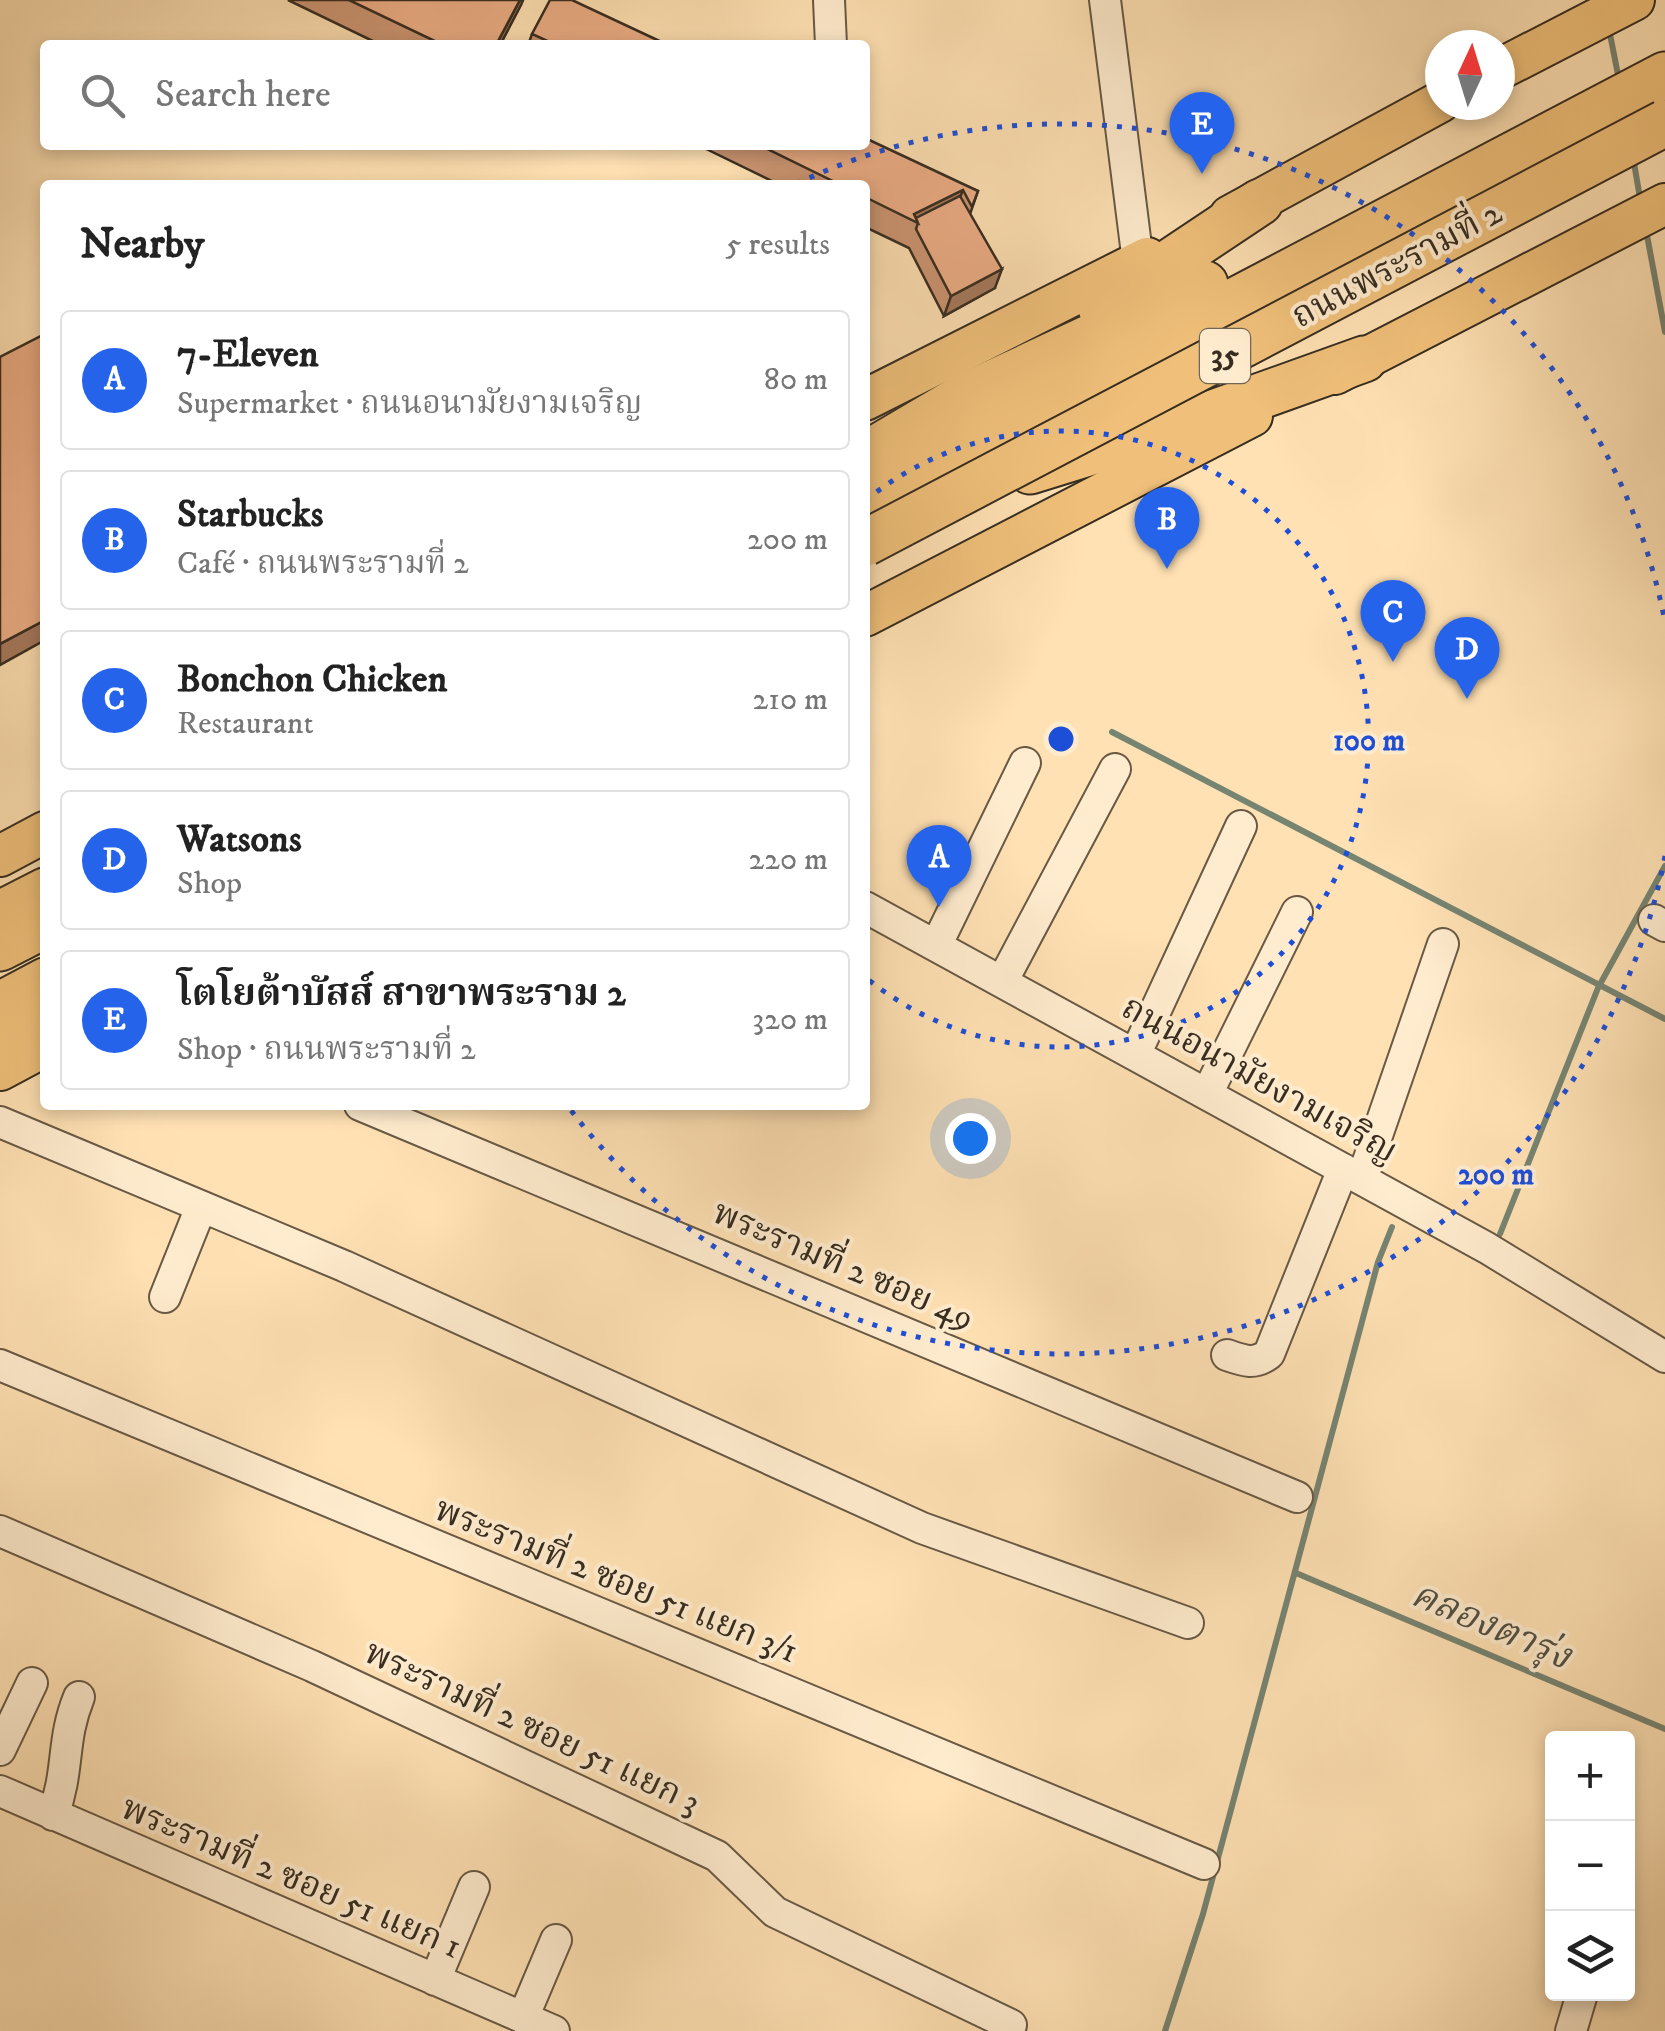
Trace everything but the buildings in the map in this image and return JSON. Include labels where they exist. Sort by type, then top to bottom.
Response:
[{"type":"highway","name":"ถนนพระรามที่ 2","points":[[870,452],[965,396],[1305,237],[1574,94],[1661,58]]},
{"type":"highway","points":[[870,492],[1661,58]]},
{"type":"highway","name":"ถนนพระรามที่ 2","points":[[870,544],[1030,471],[1122,410],[1665,123]]},
{"type":"highway","points":[[870,543],[1665,123]]},
{"type":"highway","points":[[965,396],[1260,202]]},
{"type":"highway","points":[[1030,471],[1188,422],[1364,360]]},
{"type":"highway","points":[[0,901],[40,882]]},
{"type":"highway","points":[[0,914],[40,894]]},
{"type":"highway","points":[[0,948],[40,928]]},
{"type":"highway","points":[[0,997],[40,976]]},
{"type":"highway","points":[[0,1005],[40,984]]},
{"type":"highway","points":[[0,1044],[40,1023]]},
{"type":"main road","points":[[1515,61],[1629,3]]},
{"type":"main road","points":[[870,397],[1260,202],[1425,110]]},
{"type":"main road","name":"ถนนพระรามที่ 2","points":[[870,613],[1644,214]]},
{"type":"main road","points":[[0,856],[40,835]]},
{"type":"main road","points":[[0,1070],[40,1049]]},
{"type":"street","points":[[829,0],[830,40]]},
{"type":"street","points":[[1105,0],[1138,262]]},
{"type":"street","points":[[936,946],[1025,763]]},
{"type":"street","points":[[1002,982],[1116,769]]},
{"type":"street","points":[[1134,1055],[1241,826]]},
{"type":"street","name":"ถนนอนามัยงามเจริญ","points":[[870,910],[1487,1248],[1665,1357]]},
{"type":"street","points":[[1206,1094],[1297,912]]},
{"type":"street","points":[[1227,1355],[1259,1362],[1270,1354],[1353,1174],[1443,944]]},
{"type":"street","name":"พระรามที่ 2 ซอย 49","points":[[372,1110],[1296,1496]]},
{"type":"street","points":[[0,1122],[344,1266],[922,1528],[1188,1624]]},
{"type":"street","points":[[165,1297],[201,1207]]},
{"type":"street","name":"พระรามที่ 2 ซอย 51 แยก 3/1","points":[[0,1366],[1204,1864]]},
{"type":"street","name":"พระรามที่ 2 ซอย 51 แยก 3","points":[[0,1531],[312,1666],[717,1856],[775,1912],[1011,2026]]},
{"type":"street","points":[[0,1750],[32,1683]]},
{"type":"street","points":[[53,1815],[68,1764],[66,1728],[79,1697]]},
{"type":"street","name":"พระรามที่ 2 ซอย 51 แยก 1","points":[[0,1791],[554,2031]]},
{"type":"street","points":[[435,1980],[474,1887]]},
{"type":"street","points":[[523,2018],[556,1940]]},
{"type":"street","points":[[1570,2031],[1580,2001]]},
{"type":"waterway","points":[[1609,29],[1619,80]]},
{"type":"waterway","points":[[1633,157],[1640,198]]},
{"type":"waterway","points":[[1646,230],[1665,332]]},
{"type":"waterway","points":[[1112,732],[1665,1019]]},
{"type":"waterway","points":[[1500,1234],[1598,988],[1665,866]]},
{"type":"waterway","points":[[1165,2031],[1203,1914],[1378,1262],[1392,1227]]},
{"type":"waterway","name":"คลองตารุ่ง","points":[[1296,1573],[1665,1729]]},
{"type":"place","name":"โตโยต้าบัสส์ สาขาพระราม 2","points":[[1202,174]]},
{"type":"place","name":"Starbucks","points":[[1167,569]]},
{"type":"place","name":"Bonchon Chicken","points":[[1393,662]]},
{"type":"place","name":"Watsons","points":[[1467,699]]},
{"type":"place","name":"7-Eleven","points":[[939,907]]}]
